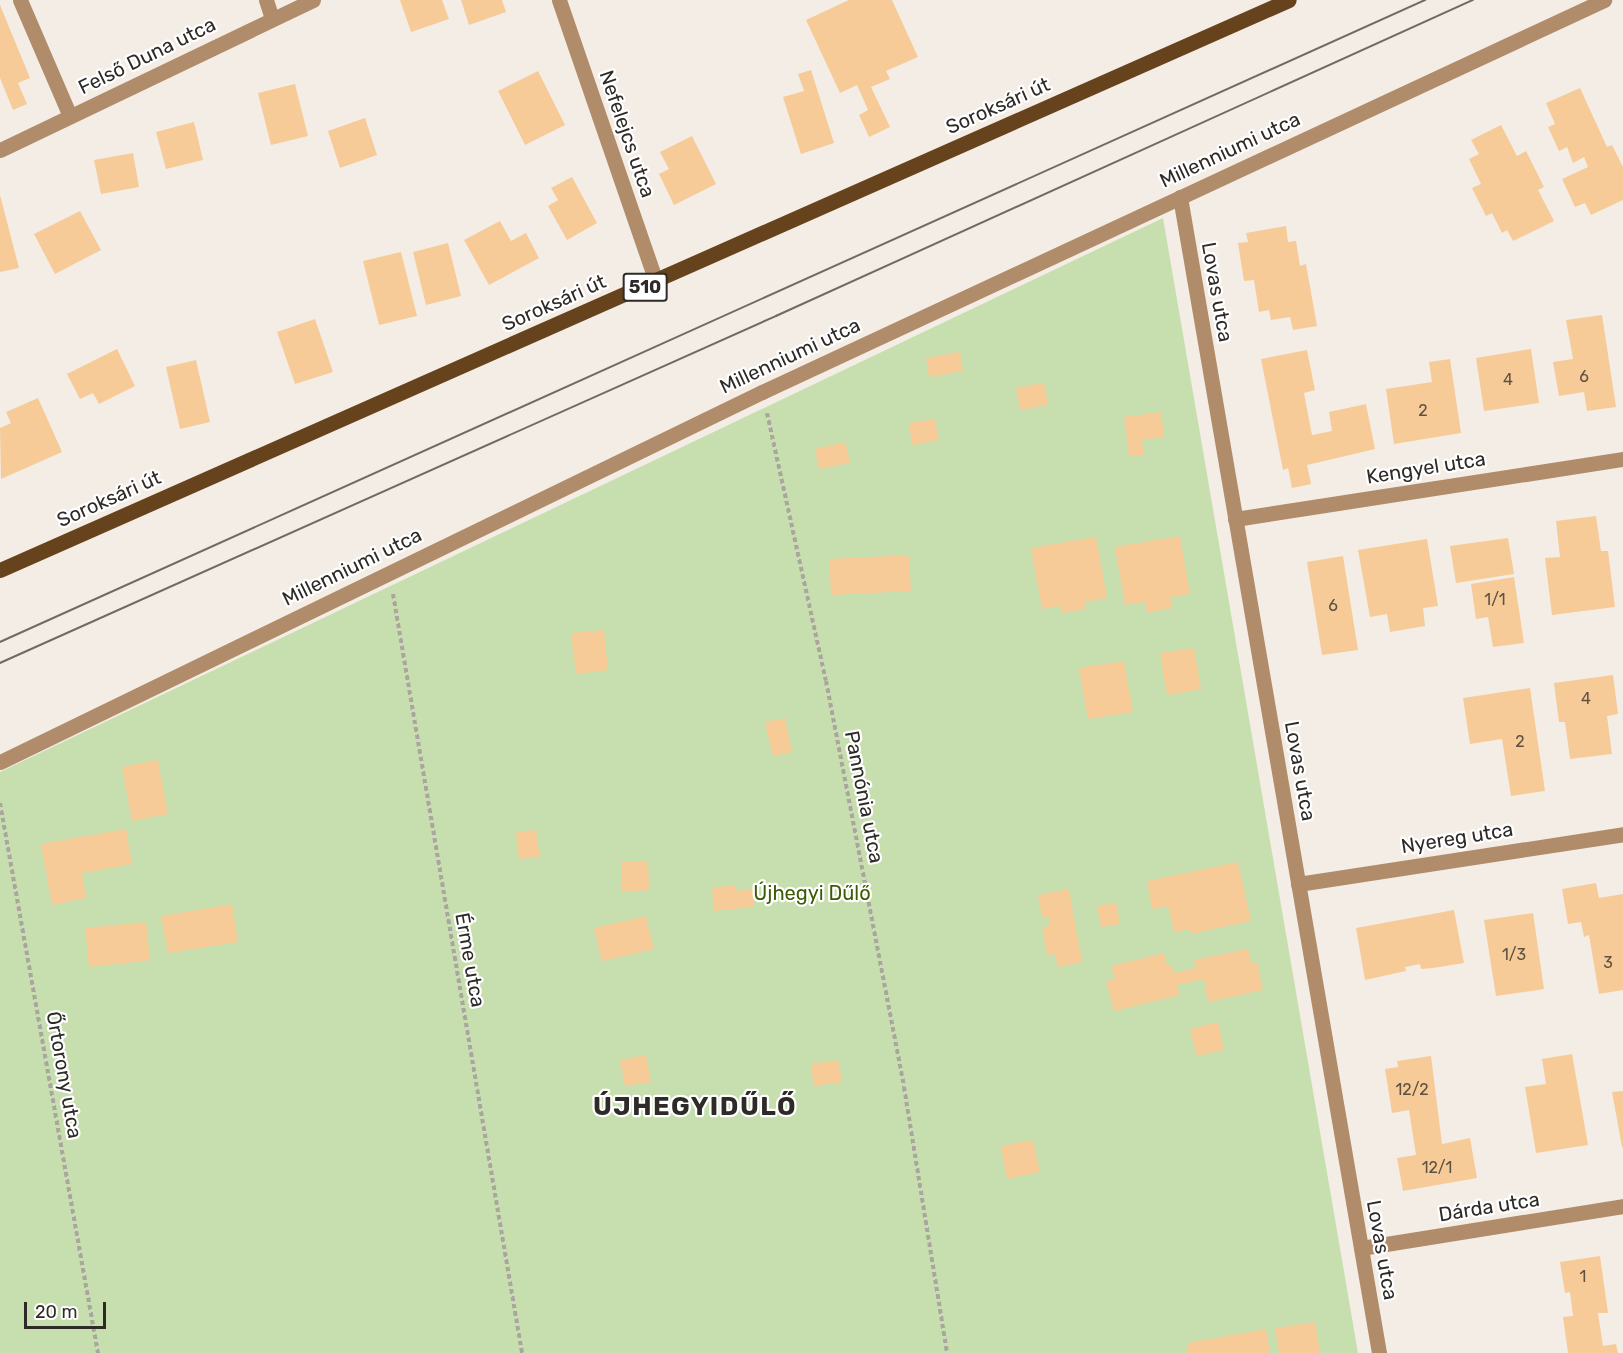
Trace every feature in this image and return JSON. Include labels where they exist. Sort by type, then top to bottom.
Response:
[{"type":"main road","name":"Soroksári út","points":[[0,570],[656,282],[1289,0]]},
{"type":"street","points":[[20,0],[70,116]]},
{"type":"street","points":[[266,0],[272,19]]},
{"type":"street","name":"Felső Duna utca","points":[[0,150],[313,0]]},
{"type":"street","name":"Nefelejcs utca","points":[[559,0],[656,282]]},
{"type":"street","name":"Millenniumi utca","points":[[0,762],[762,392],[1604,0]]},
{"type":"street","name":"Lovas utca","points":[[1180,197],[1379,1353]]},
{"type":"street","name":"Kengyel utca","points":[[1235,519],[1623,459]]},
{"type":"street","name":"Nyereg utca","points":[[1298,884],[1623,834]]},
{"type":"street","name":"Dárda utca","points":[[1361,1248],[1623,1206]]},
{"type":"path","name":"Pannónia utca","points":[[762,392],[837,739],[904,1087],[947,1353]]},
{"type":"path","name":"Érme utca","points":[[389,573],[522,1353]]},
{"type":"path","name":"Őrtorony utca","points":[[0,803],[98,1353]]},
{"type":"green space","name":"Újhegyi Dűlő","points":[[1163,218],[1358,1353],[0,1353],[0,772]]},
{"type":"building","points":[[400,0],[442,0],[449,19],[411,32]]},
{"type":"building","points":[[461,0],[502,0],[506,12],[469,25]]},
{"type":"building","points":[[849,0],[892,0],[918,57],[886,71],[890,79],[871,87],[890,127],[869,137],[859,115],[868,110],[857,85],[840,93],[806,20]]},
{"type":"building","points":[[0,5],[30,78],[18,83],[27,104],[13,110],[0,78]]},
{"type":"building","points":[[811,70],[834,143],[801,154],[783,97],[804,91],[798,74]]},
{"type":"building","points":[[538,71],[565,125],[525,145],[498,91]]},
{"type":"building","points":[[295,84],[308,136],[271,145],[258,93]]},
{"type":"building","points":[[1580,88],[1607,147],[1612,145],[1623,167],[1623,200],[1591,215],[1585,203],[1575,207],[1562,179],[1588,167],[1584,157],[1573,163],[1567,147],[1559,151],[1548,127],[1555,124],[1546,103]]},
{"type":"building","points":[[365,118],[377,155],[340,168],[328,131]]},
{"type":"building","points":[[194,122],[203,160],[166,169],[156,132]]},
{"type":"building","points":[[1501,125],[1517,156],[1526,151],[1544,187],[1538,190],[1554,221],[1513,241],[1507,230],[1502,233],[1492,213],[1486,216],[1472,188],[1481,184],[1469,159],[1479,154],[1471,140]]},
{"type":"building","points":[[692,136],[716,184],[674,205],[659,174],[669,169],[660,152]]},
{"type":"building","points":[[133,153],[139,187],[101,194],[94,160]]},
{"type":"building","points":[[572,177],[597,223],[567,240],[548,206],[558,200],[551,188]]},
{"type":"building","points":[[0,195],[19,268],[0,272]]},
{"type":"building","points":[[80,211],[101,250],[55,274],[34,234]]},
{"type":"building","points":[[500,221],[511,241],[526,233],[539,258],[489,285],[464,240]]},
{"type":"building","points":[[1286,226],[1288,242],[1296,241],[1300,266],[1306,264],[1317,326],[1293,330],[1290,317],[1271,320],[1269,310],[1259,312],[1254,280],[1244,281],[1238,243],[1248,242],[1246,233]]},
{"type":"building","points":[[448,243],[461,296],[426,305],[413,252]]},
{"type":"building","points":[[401,252],[417,316],[379,325],[363,261]]},
{"type":"building","points":[[1602,315],[1616,407],[1587,411],[1584,392],[1559,396],[1553,362],[1573,359],[1566,320]]},
{"type":"building","points":[[315,319],[333,372],[295,384],[277,332]]},
{"type":"building","points":[[117,349],[135,386],[99,404],[93,393],[80,399],[67,374]]},
{"type":"building","points":[[1531,349],[1539,403],[1484,411],[1476,358]]},
{"type":"building","points":[[1307,350],[1315,390],[1304,393],[1312,435],[1332,431],[1329,412],[1366,404],[1375,449],[1307,465],[1311,484],[1292,488],[1288,468],[1283,470],[1261,359]]},
{"type":"building","points":[[960,352],[963,371],[929,377],[926,358]]},
{"type":"building","points":[[1450,359],[1461,433],[1394,444],[1386,389],[1432,382],[1429,362]]},
{"type":"building","points":[[196,360],[210,422],[180,429],[166,367]]},
{"type":"building","points":[[1044,383],[1048,405],[1020,410],[1016,388]]},
{"type":"building","points":[[38,398],[62,452],[1,479],[0,428],[11,423],[6,412]]},
{"type":"building","points":[[1161,412],[1164,437],[1142,440],[1144,455],[1129,456],[1124,417]]},
{"type":"building","points":[[935,419],[939,440],[912,445],[909,423]]},
{"type":"building","points":[[845,442],[850,463],[819,469],[815,449]]},
{"type":"building","points":[[1596,516],[1601,551],[1608,551],[1615,607],[1552,615],[1545,558],[1560,557],[1556,521]]},
{"type":"building","points":[[1180,536],[1190,594],[1170,597],[1172,608],[1147,613],[1145,602],[1125,605],[1115,547]]},
{"type":"building","points":[[1096,537],[1107,598],[1084,602],[1086,609],[1062,613],[1060,606],[1042,609],[1031,548]]},
{"type":"building","points":[[1508,538],[1514,574],[1456,583],[1450,546]]},
{"type":"building","points":[[1427,539],[1438,606],[1423,608],[1425,626],[1390,632],[1387,614],[1370,617],[1358,550]]},
{"type":"building","points":[[909,555],[911,591],[831,595],[829,559]]},
{"type":"building","points":[[1343,556],[1358,650],[1322,655],[1307,562]]},
{"type":"building","points":[[1514,577],[1524,643],[1493,647],[1488,617],[1476,619],[1471,584]]},
{"type":"building","points":[[604,630],[608,670],[576,674],[571,633]]},
{"type":"building","points":[[1194,648],[1201,689],[1167,695],[1160,653]]},
{"type":"building","points":[[1124,661],[1133,712],[1088,719],[1079,668]]},
{"type":"building","points":[[1613,675],[1618,714],[1607,716],[1612,754],[1570,759],[1565,722],[1559,722],[1554,683]]},
{"type":"building","points":[[1530,688],[1545,791],[1511,796],[1502,739],[1470,744],[1463,698]]},
{"type":"building","points":[[785,718],[792,752],[773,756],[765,722]]},
{"type":"building","points":[[158,760],[168,814],[132,821],[122,767]]},
{"type":"building","points":[[126,829],[132,864],[82,873],[86,898],[52,905],[41,844]]},
{"type":"building","points":[[536,830],[540,857],[519,859],[516,832]]},
{"type":"building","points":[[648,861],[649,890],[622,892],[621,862]]},
{"type":"building","points":[[1238,862],[1251,921],[1191,934],[1190,929],[1174,932],[1168,906],[1152,909],[1147,881]]},
{"type":"building","points":[[1596,883],[1599,898],[1623,894],[1623,990],[1599,994],[1589,935],[1584,937],[1581,922],[1568,924],[1562,889]]},
{"type":"building","points":[[736,885],[736,891],[753,889],[754,907],[714,911],[712,888]]},
{"type":"building","points":[[1069,889],[1082,962],[1058,967],[1055,954],[1047,955],[1042,927],[1050,926],[1048,916],[1042,917],[1038,895]]},
{"type":"building","points":[[1116,903],[1120,924],[1101,927],[1097,906]]},
{"type":"building","points":[[232,904],[238,942],[168,953],[161,916]]},
{"type":"building","points":[[1454,910],[1464,963],[1421,969],[1420,964],[1405,967],[1406,971],[1365,980],[1356,928]]},
{"type":"building","points":[[1533,913],[1544,989],[1496,996],[1484,920]]},
{"type":"building","points":[[646,916],[654,949],[602,961],[594,928]]},
{"type":"building","points":[[146,922],[150,960],[89,967],[85,928]]},
{"type":"building","points":[[1248,949],[1251,963],[1257,962],[1263,990],[1208,1002],[1204,979],[1177,985],[1180,995],[1114,1011],[1106,981],[1115,979],[1111,966],[1164,953],[1167,966],[1172,965],[1174,973],[1196,968],[1194,960]]},
{"type":"building","points":[[1218,1022],[1224,1050],[1197,1056],[1190,1029]]},
{"type":"building","points":[[1572,1054],[1588,1145],[1536,1153],[1525,1087],[1546,1084],[1542,1059]]},
{"type":"building","points":[[646,1055],[651,1082],[625,1086],[620,1060]]},
{"type":"building","points":[[1431,1056],[1442,1144],[1470,1138],[1477,1178],[1403,1191],[1397,1158],[1416,1155],[1409,1110],[1392,1113],[1385,1069],[1398,1067],[1397,1061]]},
{"type":"building","points":[[838,1060],[842,1082],[814,1086],[811,1064]]},
{"type":"building","points":[[1623,1091],[1623,1147],[1622,1147],[1612,1092]]},
{"type":"building","points":[[1033,1140],[1040,1172],[1007,1179],[1001,1146]]},
{"type":"building","points":[[1600,1256],[1608,1313],[1598,1313],[1603,1346],[1616,1344],[1618,1353],[1568,1353],[1563,1317],[1573,1316],[1570,1292],[1565,1293],[1560,1262]]},
{"type":"building","points":[[1315,1322],[1320,1353],[1279,1353],[1275,1328]]},
{"type":"building","points":[[1266,1329],[1270,1353],[1188,1353],[1187,1343]]},
{"type":"tram line","points":[[0,642],[1425,0]]},
{"type":"tram line","points":[[0,663],[776,316],[1473,0]]},
{"type":"district","name":"ÚJHEGYIDŰLŐ","points":[[695,1107]]}]
